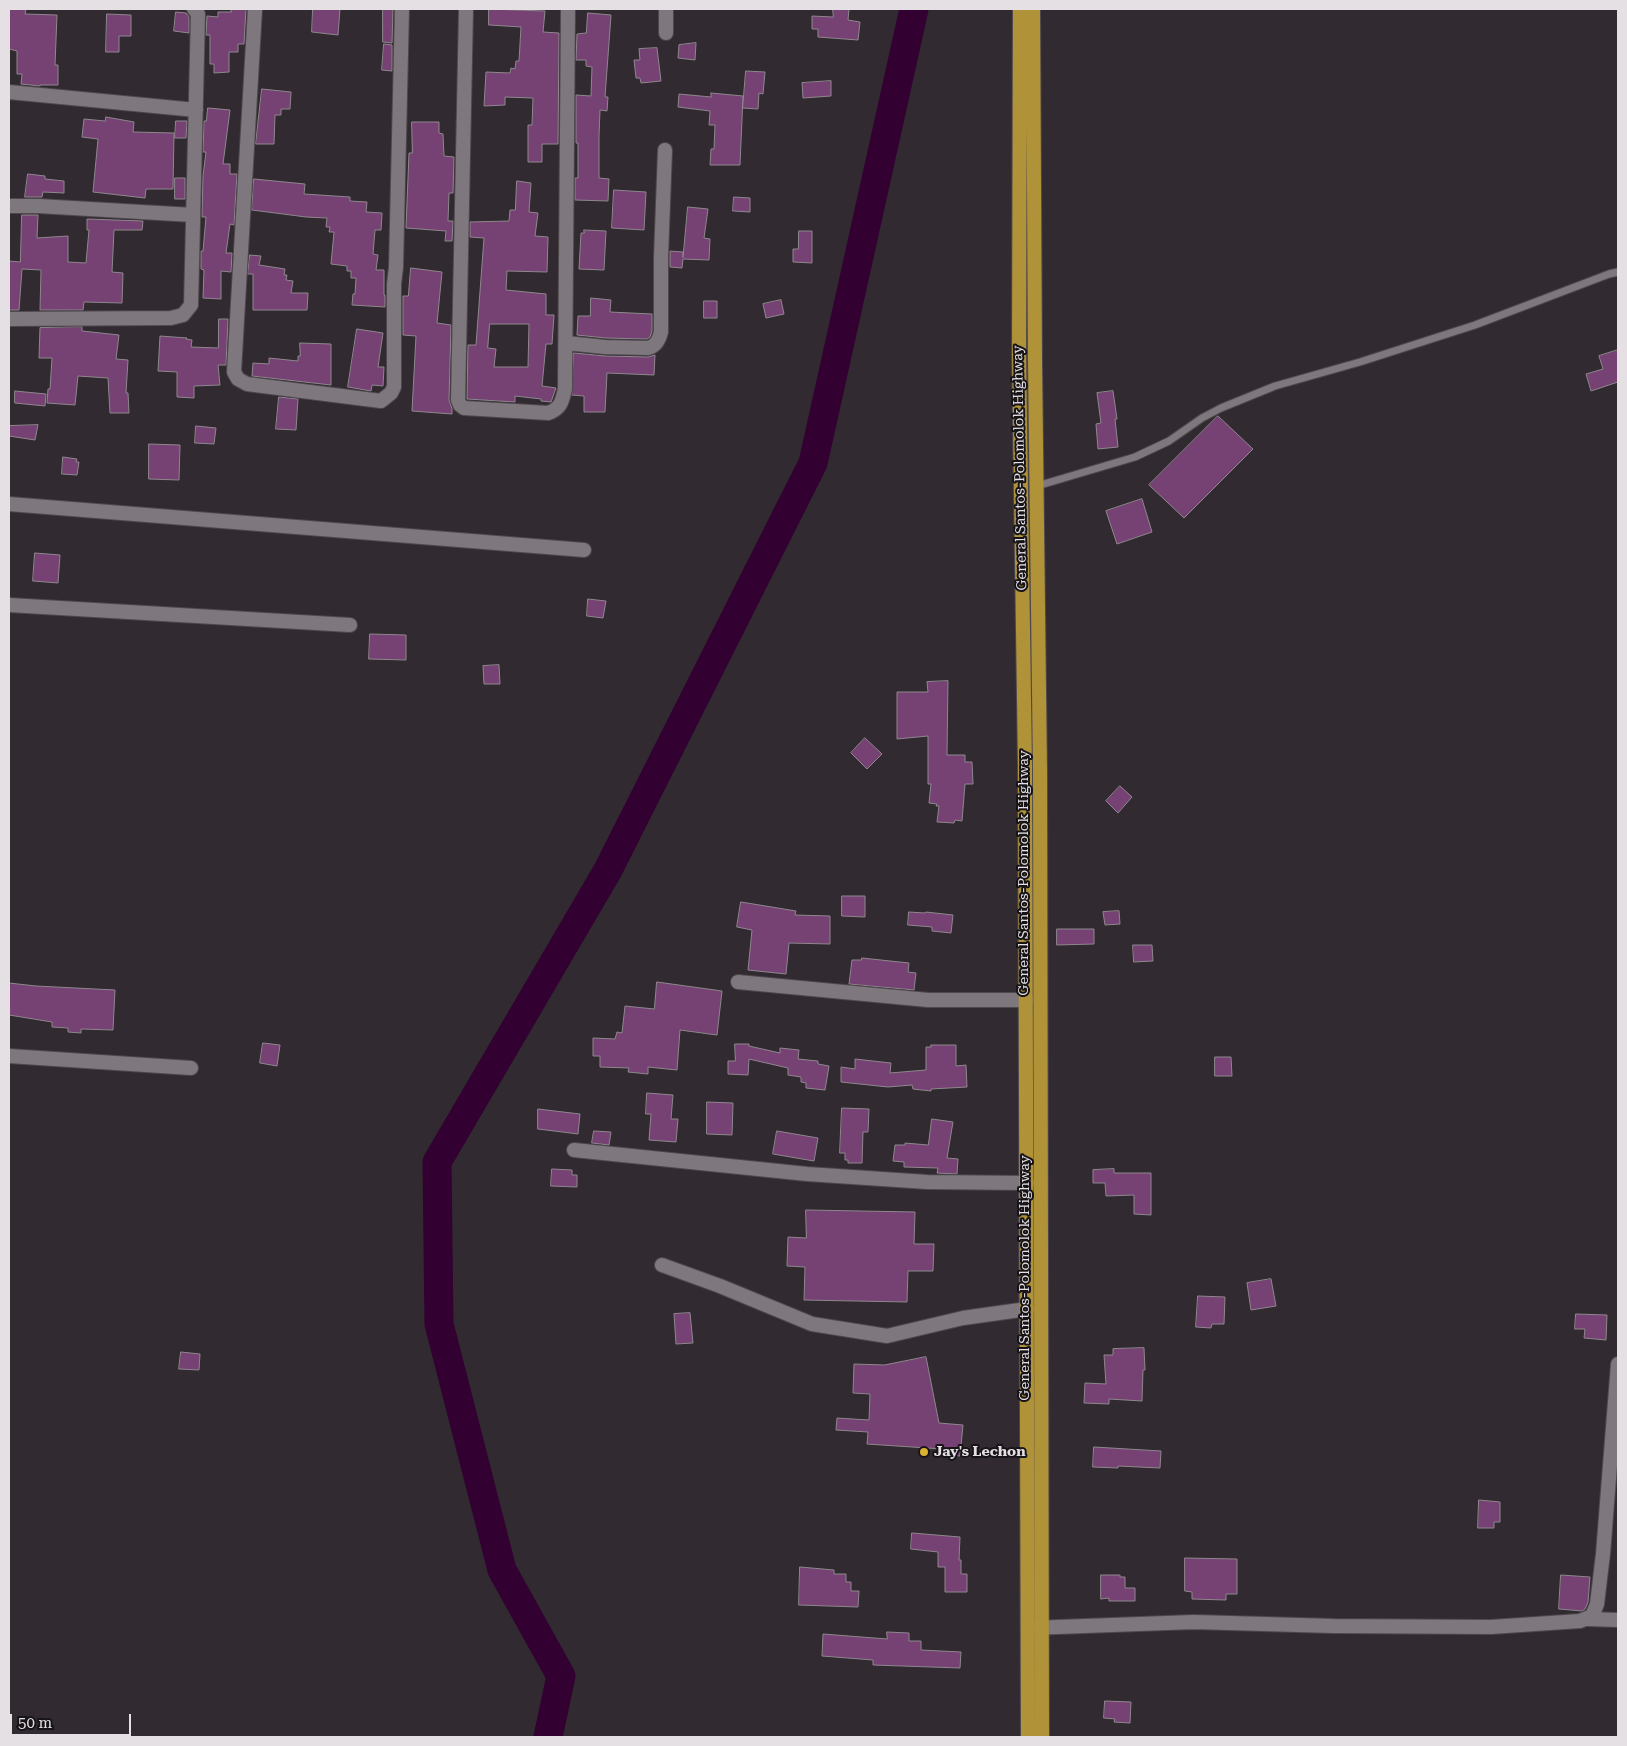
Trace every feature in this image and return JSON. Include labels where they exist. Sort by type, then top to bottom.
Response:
[{"type":"highway","points":[[1020,9],[1019,355],[1025,767],[1027,1309],[1035,1628],[1028,1737]]},
{"type":"highway","name":"General Santos-Polomolok Highway","points":[[1033,9],[1040,772],[1035,1628],[1042,1737]]},
{"type":"street","points":[[9,318],[171,318],[182,315],[191,305],[198,14],[194,9]]},
{"type":"street","points":[[254,9],[234,372],[238,379],[247,384],[381,401],[391,393],[394,387],[394,284],[396,268],[402,9]]},
{"type":"street","points":[[466,9],[459,403],[464,408],[524,412],[552,412],[562,404],[566,389],[568,9]]},
{"type":"street","points":[[666,9],[666,33]]},
{"type":"street","points":[[9,92],[196,110]]},
{"type":"street","points":[[566,343],[648,348],[652,347],[659,340],[661,332],[661,258],[665,150]]},
{"type":"street","points":[[9,206],[193,215]]},
{"type":"street","points":[[9,504],[584,550]]},
{"type":"street","points":[[9,605],[350,625]]},
{"type":"street","points":[[738,982],[928,1000],[1026,1000]]},
{"type":"street","points":[[9,1056],[191,1068]]},
{"type":"street","points":[[574,1150],[847,1177],[926,1182],[1027,1183]]},
{"type":"street","points":[[662,1265],[720,1286],[812,1324],[887,1336],[963,1318],[1027,1309]]},
{"type":"street","points":[[1035,1628],[1194,1622],[1333,1626],[1491,1627],[1587,1619],[1592,1616],[1596,1604],[1603,1554],[1618,1364]]},
{"type":"street","points":[[1587,1619],[1618,1620]]},
{"type":"lane","points":[[1037,486],[1135,457],[1169,440],[1221,408],[1275,386],[1360,362],[1475,325],[1618,272]]},
{"type":"building","points":[[9,9],[26,9],[25,14],[57,15],[55,65],[58,65],[58,85],[21,84],[22,74],[17,74],[17,51],[9,49]]},
{"type":"building","points":[[231,9],[246,9],[244,44],[238,44],[238,52],[229,52],[229,72],[214,73],[214,64],[210,64],[210,35],[206,35],[207,16],[218,17],[218,12],[231,12]]},
{"type":"building","points":[[313,9],[340,9],[338,35],[312,32]]},
{"type":"building","points":[[383,9],[393,9],[392,43],[383,42]]},
{"type":"building","points":[[489,9],[545,11],[543,32],[559,33],[558,144],[542,144],[542,162],[528,162],[528,125],[532,125],[533,98],[505,97],[505,105],[484,106],[486,72],[510,73],[511,68],[515,69],[516,61],[519,61],[521,27],[489,25]]},
{"type":"building","points":[[833,9],[849,9],[848,20],[860,22],[858,40],[818,37],[818,29],[812,29],[812,16],[833,17]]},
{"type":"building","points":[[176,12],[186,13],[189,17],[189,33],[174,31]]},
{"type":"building","points":[[588,13],[611,15],[605,97],[608,97],[607,111],[600,110],[599,136],[599,178],[609,179],[608,201],[575,200],[575,178],[578,178],[576,95],[591,96],[592,67],[586,66],[586,60],[576,60],[577,34],[586,33]]},
{"type":"building","points":[[107,14],[131,15],[131,36],[119,36],[119,52],[106,52]]},
{"type":"building","points":[[696,43],[695,60],[678,58],[679,45]]},
{"type":"building","points":[[384,44],[392,45],[392,71],[382,70]]},
{"type":"building","points":[[657,48],[661,81],[641,83],[640,78],[636,78],[634,60],[640,60],[639,49]]},
{"type":"building","points":[[746,71],[765,72],[763,94],[759,93],[758,109],[743,108]]},
{"type":"building","points":[[831,81],[831,96],[803,98],[802,83]]},
{"type":"building","points":[[262,89],[291,92],[290,109],[281,109],[281,115],[275,115],[274,144],[256,144]]},
{"type":"building","points":[[711,93],[743,96],[740,165],[710,165],[711,149],[714,149],[715,125],[709,125],[710,111],[678,107],[679,94],[711,97]]},
{"type":"building","points":[[208,108],[230,110],[223,164],[230,164],[230,174],[237,174],[234,225],[230,224],[226,253],[232,253],[231,272],[221,271],[221,299],[203,298],[204,270],[201,269],[201,251],[203,251],[206,217],[202,217],[203,176],[206,152],[203,152],[204,121],[206,121]]},
{"type":"building","points":[[106,117],[134,122],[133,132],[174,133],[173,189],[146,189],[145,198],[93,192],[98,139],[82,137],[84,119],[105,121]]},
{"type":"building","points":[[176,121],[187,121],[186,138],[175,138]]},
{"type":"building","points":[[412,122],[439,122],[439,133],[443,134],[444,156],[454,157],[453,193],[449,193],[448,221],[453,221],[452,241],[445,241],[446,231],[406,228],[409,153],[412,153]]},
{"type":"building","points":[[28,174],[45,176],[45,179],[64,181],[64,193],[43,192],[42,197],[25,197]]},
{"type":"building","points":[[175,178],[185,178],[185,199],[175,199]]},
{"type":"building","points":[[254,179],[305,184],[304,194],[350,197],[350,201],[367,202],[366,212],[382,213],[381,230],[375,230],[373,254],[378,255],[376,270],[384,270],[385,307],[352,305],[356,278],[351,278],[351,271],[347,271],[347,266],[331,264],[334,232],[329,232],[330,227],[326,227],[327,218],[252,210]]},
{"type":"building","points":[[517,181],[531,183],[529,212],[538,213],[535,236],[548,237],[547,272],[507,271],[506,290],[546,294],[546,315],[554,315],[552,344],[546,344],[542,386],[556,388],[551,402],[515,396],[515,402],[467,399],[468,345],[476,345],[484,238],[470,237],[470,222],[509,221],[510,210],[515,210]],"holes":[[[490,324],[529,324],[528,367],[494,367],[496,349],[488,348]]]},
{"type":"building","points":[[614,190],[646,192],[644,230],[612,228]]},
{"type":"building","points":[[734,197],[750,198],[750,212],[733,211]]},
{"type":"building","points":[[688,207],[708,209],[704,238],[710,239],[709,260],[683,259],[682,268],[670,267],[670,251],[683,252],[683,257]]},
{"type":"building","points":[[22,215],[38,215],[37,238],[68,236],[68,262],[86,263],[89,230],[87,230],[87,219],[143,221],[142,230],[114,230],[112,272],[123,273],[122,303],[84,302],[83,310],[40,310],[41,270],[22,269],[19,310],[9,310],[9,261],[20,262]]},
{"type":"building","points":[[584,230],[606,231],[604,270],[579,269],[581,233],[584,233]]},
{"type":"building","points":[[799,231],[812,231],[812,263],[793,262],[793,249],[798,249]]},
{"type":"building","points":[[250,255],[261,256],[259,265],[285,269],[284,275],[287,275],[286,280],[293,281],[291,293],[308,293],[307,310],[253,310],[253,274],[248,274]]},
{"type":"building","points":[[411,268],[442,272],[437,323],[451,325],[449,400],[452,414],[412,411],[416,336],[403,335],[403,296],[408,296]]},
{"type":"building","points":[[591,298],[611,300],[610,312],[652,314],[650,337],[647,339],[606,338],[577,335],[578,316],[590,316]]},
{"type":"building","points":[[781,300],[784,314],[766,318],[763,304]]},
{"type":"building","points":[[704,301],[717,301],[717,318],[704,318]]},
{"type":"building","points":[[219,319],[228,319],[226,365],[218,365],[220,385],[194,386],[194,398],[177,397],[177,372],[158,371],[160,336],[187,338],[192,340],[191,347],[218,348]]},
{"type":"building","points":[[82,327],[82,331],[119,335],[116,359],[128,360],[126,393],[128,393],[129,413],[110,413],[108,378],[78,376],[75,405],[47,403],[52,358],[39,358],[40,328]]},
{"type":"building","points":[[357,329],[383,333],[378,367],[384,367],[383,386],[372,385],[371,391],[348,387]]},
{"type":"building","points":[[300,343],[331,344],[331,385],[252,376],[253,363],[269,364],[269,358],[298,361]]},
{"type":"building","points":[[1618,350],[1618,382],[1591,391],[1586,374],[1603,369],[1599,356]]},
{"type":"building","points":[[574,353],[605,356],[648,357],[655,355],[654,375],[607,373],[605,412],[584,412],[584,396],[572,395]]},
{"type":"building","points":[[15,391],[46,394],[45,406],[15,403]]},
{"type":"building","points":[[1113,391],[1118,447],[1098,449],[1096,424],[1101,423],[1097,393]]},
{"type":"building","points":[[279,397],[298,399],[296,430],[276,429]]},
{"type":"building","points":[[1218,416],[1253,449],[1184,518],[1149,485]]},
{"type":"building","points":[[38,425],[35,440],[9,436],[9,426]]},
{"type":"building","points":[[196,426],[216,428],[214,444],[195,443]]},
{"type":"building","points":[[149,444],[180,445],[179,480],[149,479]]},
{"type":"building","points":[[63,457],[77,459],[76,462],[79,462],[77,475],[62,474]]},
{"type":"building","points":[[1142,499],[1152,532],[1117,544],[1106,511]]},
{"type":"building","points":[[35,553],[60,555],[58,583],[33,581]]},
{"type":"building","points":[[588,599],[606,601],[603,618],[587,616]]},
{"type":"building","points":[[370,634],[406,635],[406,660],[369,659]]},
{"type":"building","points":[[499,665],[500,684],[484,684],[483,666]]},
{"type":"building","points":[[948,681],[947,755],[965,755],[965,762],[972,762],[973,784],[965,784],[962,821],[955,820],[954,823],[937,822],[939,806],[929,803],[931,784],[928,784],[928,736],[897,739],[897,692],[928,692],[927,682]]},
{"type":"building","points":[[865,738],[882,754],[867,769],[851,753]]},
{"type":"building","points":[[1120,786],[1132,797],[1118,813],[1106,801]]},
{"type":"building","points":[[842,896],[865,896],[865,917],[842,916]]},
{"type":"building","points":[[741,902],[796,911],[795,915],[830,916],[830,944],[789,943],[786,974],[748,970],[752,930],[737,927]]},
{"type":"building","points":[[1119,911],[1120,924],[1105,925],[1103,912]]},
{"type":"building","points":[[909,912],[953,915],[951,933],[932,931],[932,927],[908,925]]},
{"type":"building","points":[[1057,929],[1094,929],[1094,944],[1057,945]]},
{"type":"building","points":[[1133,945],[1152,945],[1153,961],[1134,962]]},
{"type":"building","points":[[862,958],[909,963],[908,972],[916,973],[914,990],[849,984],[852,960],[861,960]]},
{"type":"building","points":[[657,982],[722,991],[717,1035],[680,1030],[677,1070],[648,1067],[648,1074],[628,1072],[629,1068],[600,1067],[600,1056],[593,1056],[593,1038],[615,1039],[617,1032],[622,1033],[625,1006],[654,1009]]},
{"type":"building","points":[[9,983],[115,990],[113,1030],[81,1029],[81,1033],[68,1032],[68,1028],[52,1027],[52,1022],[9,1015]]},
{"type":"building","points":[[263,1043],[280,1045],[277,1066],[260,1063]]},
{"type":"building","points":[[735,1044],[749,1044],[749,1046],[780,1053],[780,1048],[799,1050],[798,1059],[818,1061],[818,1064],[829,1066],[825,1090],[806,1088],[806,1083],[801,1082],[801,1077],[788,1075],[788,1068],[749,1059],[748,1075],[728,1074],[728,1061],[735,1061]]},
{"type":"building","points":[[931,1045],[956,1045],[956,1066],[966,1065],[967,1087],[931,1089],[931,1091],[913,1089],[912,1085],[888,1087],[841,1082],[841,1067],[855,1069],[855,1059],[891,1063],[890,1073],[926,1070],[926,1047],[931,1047]]},
{"type":"building","points":[[1215,1057],[1231,1057],[1232,1076],[1215,1076]]},
{"type":"building","points":[[647,1093],[673,1095],[671,1119],[678,1119],[676,1142],[649,1140],[651,1114],[646,1114]]},
{"type":"building","points":[[707,1102],[733,1103],[732,1135],[707,1134]]},
{"type":"building","points":[[842,1108],[869,1109],[868,1132],[863,1132],[862,1163],[848,1163],[848,1160],[845,1160],[845,1153],[840,1153]]},
{"type":"building","points":[[538,1109],[580,1114],[578,1134],[538,1129]]},
{"type":"building","points":[[932,1119],[953,1122],[947,1158],[958,1159],[957,1174],[937,1173],[938,1168],[904,1167],[904,1162],[893,1161],[895,1145],[905,1145],[905,1143],[928,1145]]},
{"type":"building","points":[[594,1131],[611,1132],[609,1145],[592,1143]]},
{"type":"building","points":[[777,1131],[818,1138],[814,1161],[773,1154]]},
{"type":"building","points":[[552,1169],[572,1170],[572,1175],[577,1175],[577,1187],[551,1186]]},
{"type":"building","points":[[1114,1169],[1114,1173],[1151,1173],[1151,1215],[1134,1214],[1134,1195],[1106,1196],[1105,1183],[1093,1183],[1093,1170]]},
{"type":"building","points":[[806,1210],[915,1212],[914,1244],[934,1244],[933,1271],[908,1271],[907,1302],[804,1300],[805,1267],[787,1266],[788,1237],[806,1238]]},
{"type":"building","points":[[1271,1279],[1276,1306],[1251,1310],[1247,1283]]},
{"type":"building","points":[[1198,1296],[1225,1297],[1224,1324],[1212,1324],[1211,1328],[1196,1327]]},
{"type":"building","points":[[690,1313],[693,1343],[676,1344],[674,1314]]},
{"type":"building","points":[[1576,1314],[1607,1315],[1606,1340],[1584,1338],[1585,1329],[1575,1329]]},
{"type":"building","points":[[1144,1348],[1145,1370],[1143,1370],[1142,1401],[1109,1399],[1109,1404],[1084,1403],[1085,1383],[1106,1384],[1104,1355],[1113,1355],[1113,1349]]},
{"type":"building","points":[[181,1352],[200,1354],[199,1370],[179,1369]]},
{"type":"building","points":[[926,1357],[939,1423],[963,1425],[960,1456],[942,1454],[942,1449],[867,1444],[868,1432],[836,1430],[837,1418],[869,1420],[870,1394],[853,1393],[854,1364],[884,1365]]},
{"type":"building","points":[[1094,1447],[1161,1451],[1160,1468],[1093,1467]]},
{"type":"building","points":[[1479,1500],[1500,1502],[1500,1522],[1494,1522],[1494,1528],[1478,1528]]},
{"type":"building","points":[[912,1533],[960,1537],[959,1560],[961,1560],[961,1574],[967,1574],[967,1592],[945,1592],[945,1567],[938,1567],[938,1552],[911,1549]]},
{"type":"building","points":[[1185,1558],[1237,1559],[1237,1594],[1226,1594],[1226,1600],[1192,1599],[1192,1592],[1185,1591]]},
{"type":"building","points":[[800,1567],[834,1570],[834,1574],[846,1574],[846,1582],[851,1582],[851,1591],[859,1591],[858,1607],[799,1605]]},
{"type":"building","points":[[1101,1575],[1120,1575],[1120,1577],[1125,1577],[1125,1588],[1135,1588],[1135,1601],[1109,1601],[1109,1598],[1101,1599]]},
{"type":"building","points":[[1561,1575],[1590,1577],[1588,1602],[1582,1611],[1559,1609]]},
{"type":"building","points":[[887,1632],[909,1633],[909,1641],[921,1641],[921,1650],[961,1652],[960,1668],[873,1665],[873,1660],[822,1656],[823,1634],[887,1639]]},
{"type":"building","points":[[1105,1701],[1131,1702],[1130,1723],[1114,1722],[1115,1719],[1104,1718]]},
{"type":"waterway","points":[[548,1737],[561,1676],[502,1570],[439,1324],[437,1162],[608,870],[813,463],[914,9]]},
{"type":"place","name":"Jay's Lechon","points":[[924,1452]]}]
